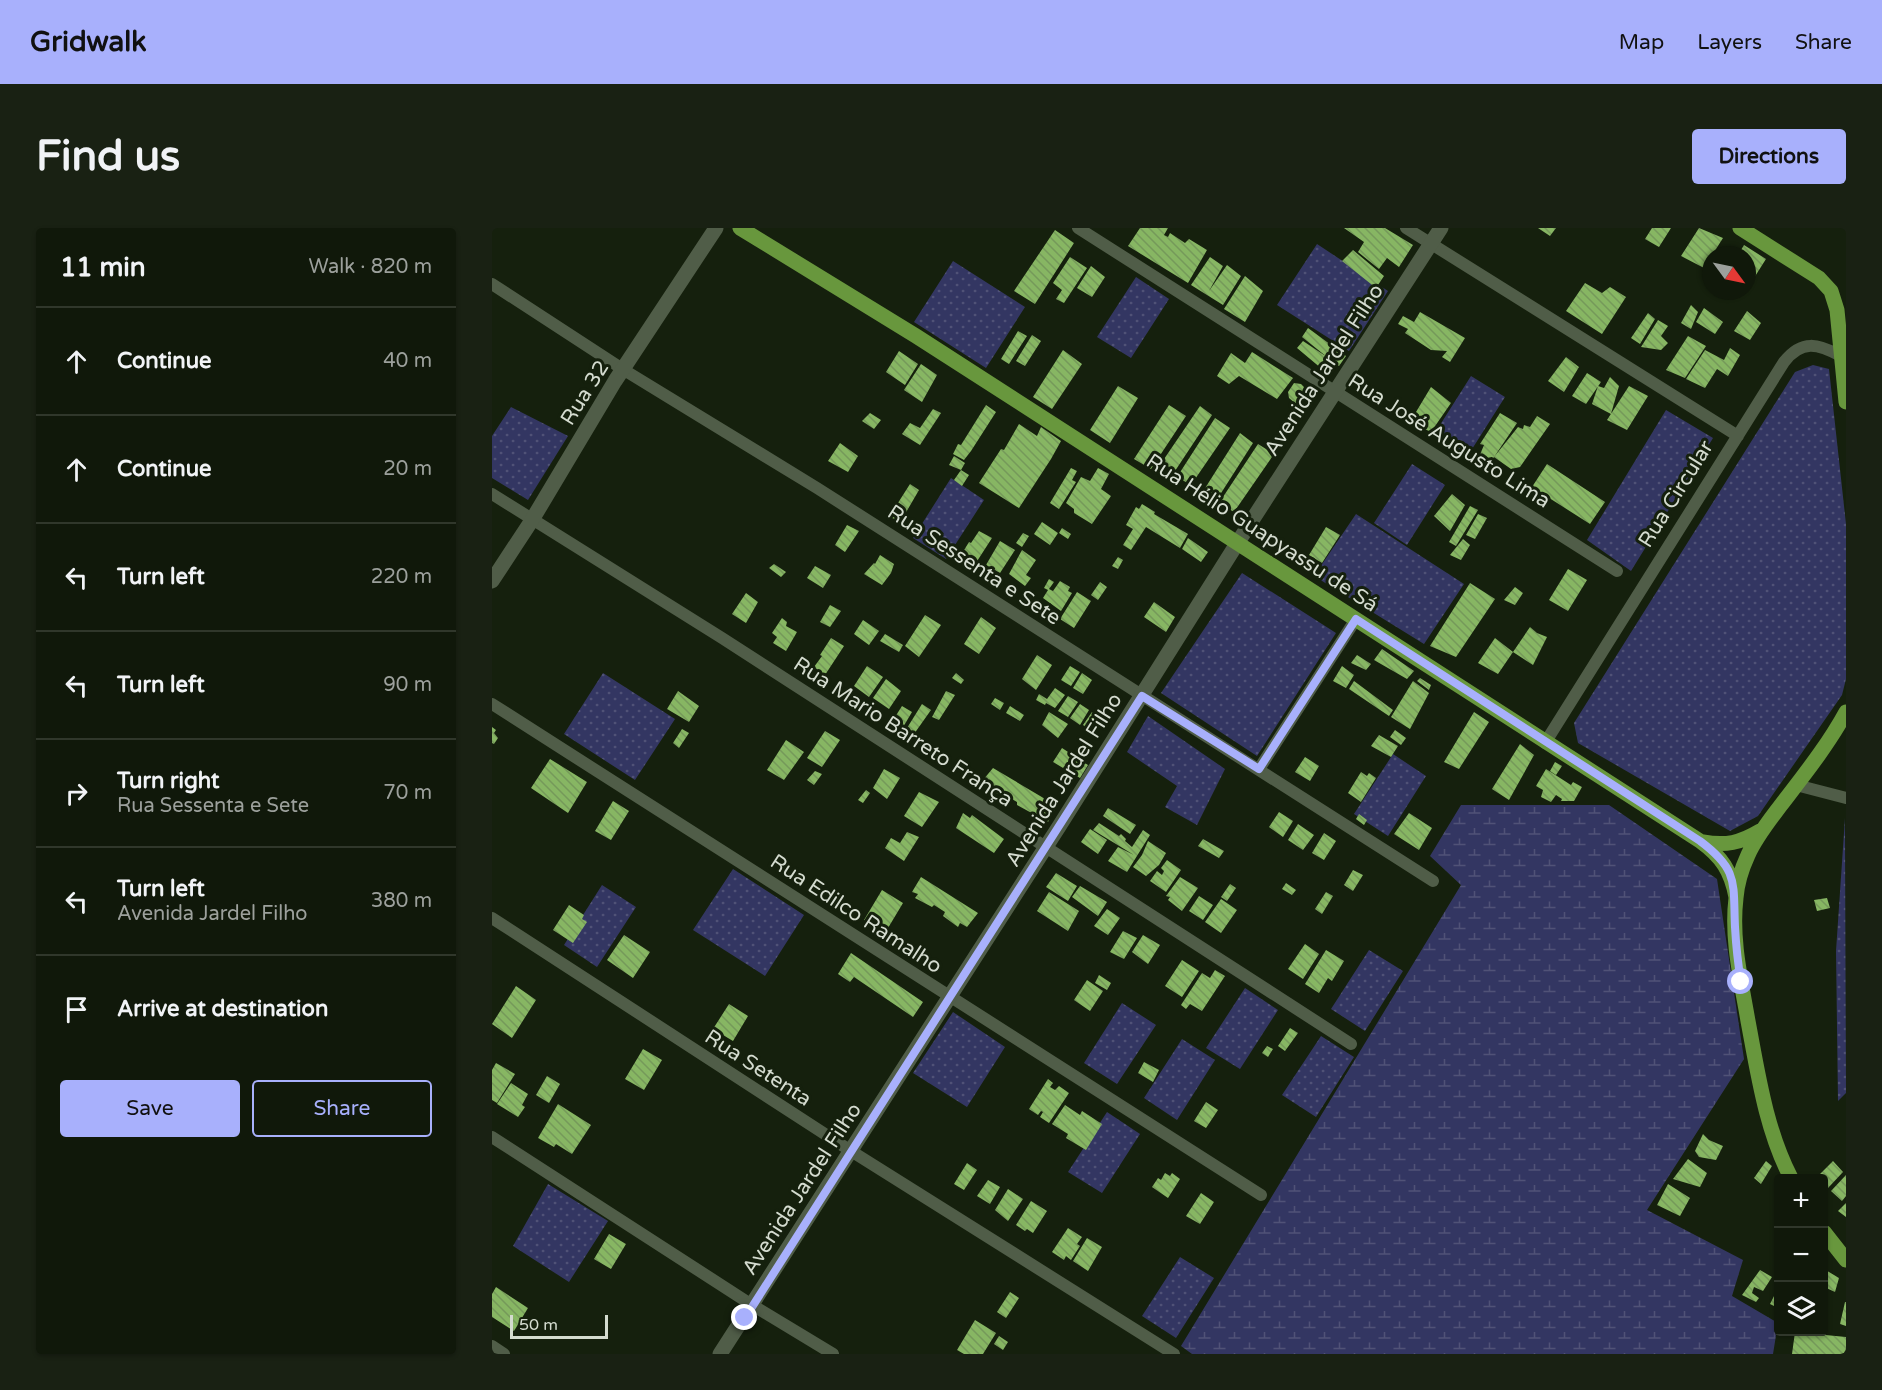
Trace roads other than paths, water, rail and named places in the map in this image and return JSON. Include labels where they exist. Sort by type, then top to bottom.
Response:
[{"type":"main road","name":"Rua 32","points":[[492,581],[532,520],[615,381],[716,228]]},
{"type":"main road","name":"Rua Hélio Guapyassu de Sá","points":[[740,228],[916,336],[1700,841],[1725,865],[1733,881],[1736,897]]},
{"type":"main road","name":"Avenida Jardel Filho","points":[[720,1354],[1047,846],[1238,542],[1442,228]]},
{"type":"main road","points":[[1740,228],[1819,278],[1831,291],[1837,310],[1846,402]]},
{"type":"main road","points":[[1789,1174],[1769,1120],[1753,1048],[1736,946],[1736,897],[1749,854],[1764,828],[1828,741],[1846,712]]},
{"type":"main road","points":[[1700,841],[1716,844],[1736,843],[1764,828]]},
{"type":"main road","points":[[1828,1237],[1846,1260]]},
{"type":"street","name":"Rua José Augusto Lima","points":[[1078,228],[1617,571]]},
{"type":"street","points":[[1406,228],[1738,436]]},
{"type":"street","name":"Rua Sessenta e Sete","points":[[492,284],[624,370],[817,488],[1433,881]]},
{"type":"street","name":"Rua Circular","points":[[1545,743],[1784,362],[1793,352],[1806,346],[1821,347],[1841,356]]},
{"type":"street","name":"Rua Mario Barreto França","points":[[492,494],[1047,846],[1351,1044]]},
{"type":"street","points":[[1259,769],[1356,619]]},
{"type":"street","name":"Rua Edilco Ramalho","points":[[492,704],[1261,1195]]},
{"type":"street","points":[[1796,785],[1846,798]]},
{"type":"street","name":"Rua Setenta","points":[[492,918],[851,1151],[1174,1354]]},
{"type":"street","points":[[492,1137],[752,1305],[833,1354]]},
{"type":"street","points":[[492,1346],[504,1354]]}]
